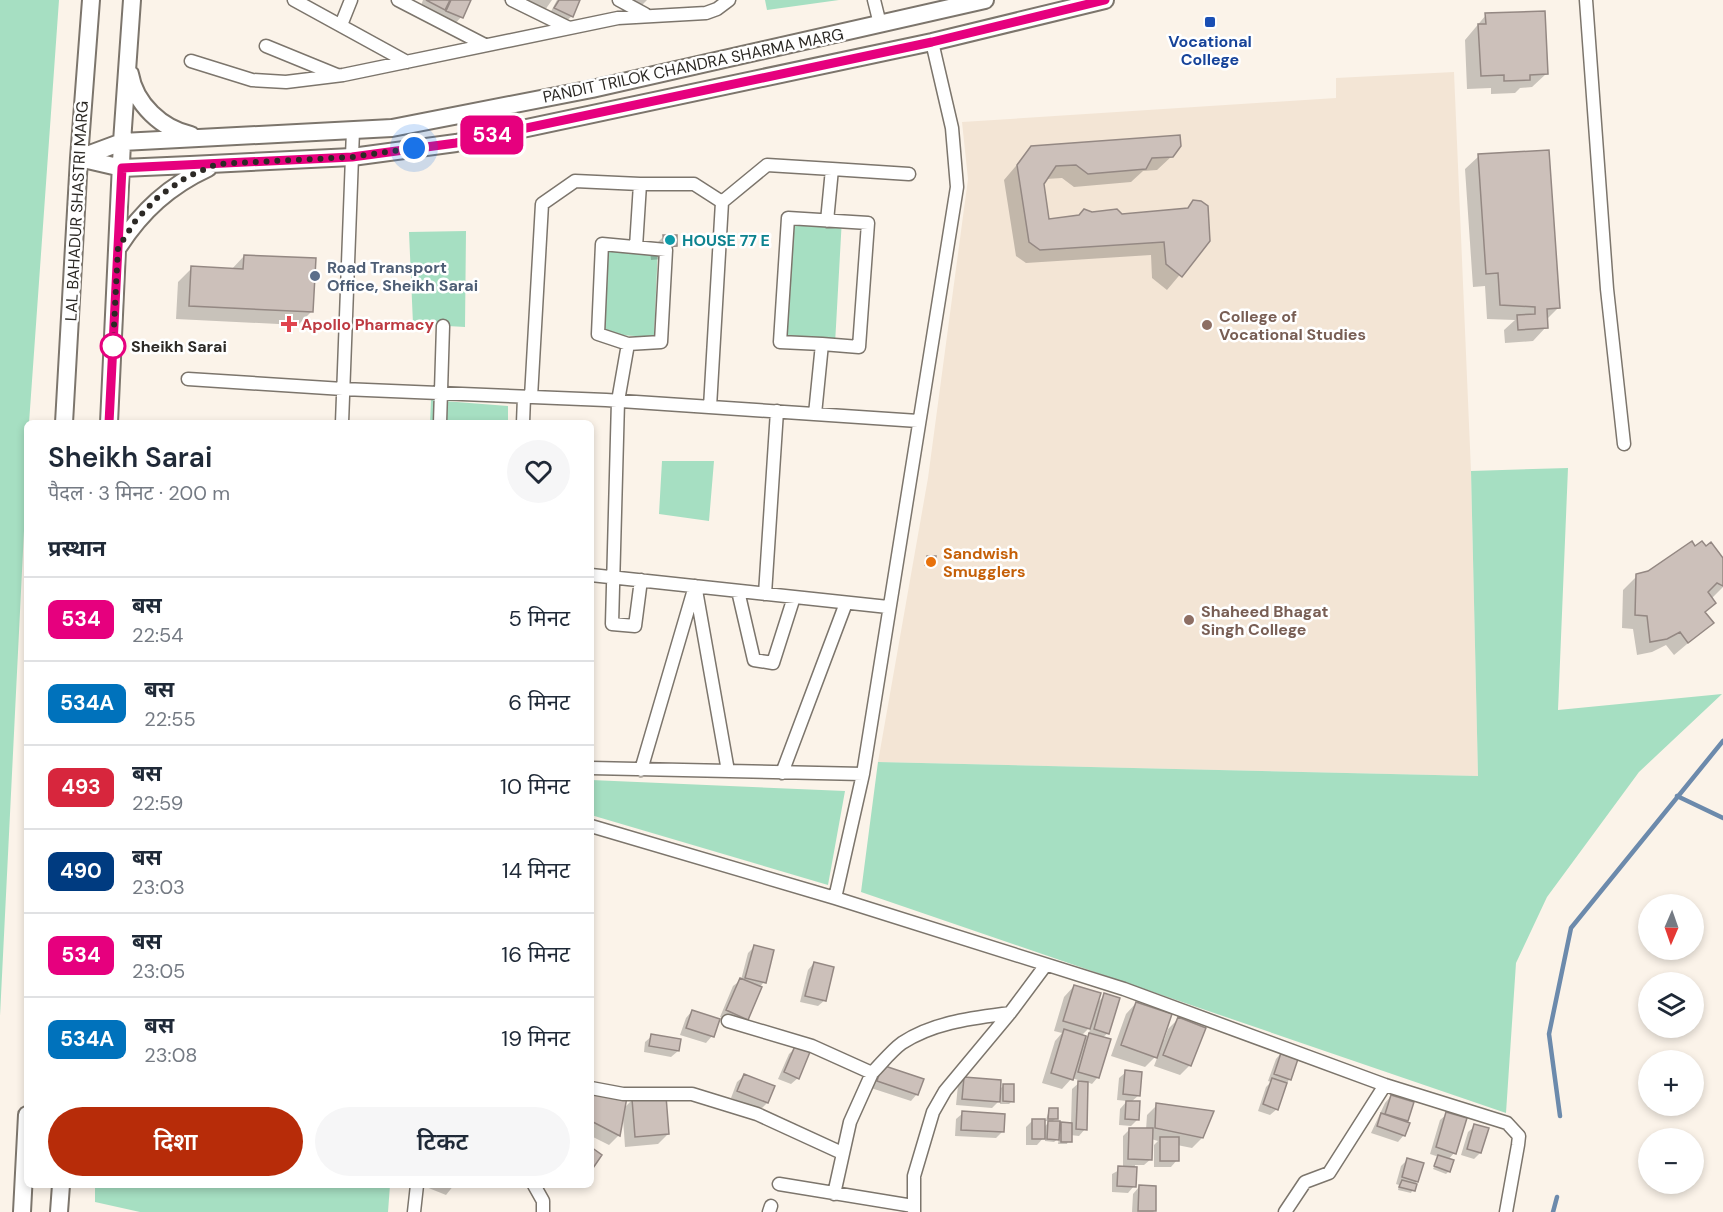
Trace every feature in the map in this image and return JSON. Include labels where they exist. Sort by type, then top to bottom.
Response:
[{"type":"main road","name":"LAL BAHADUR SHASTRI MARG","points":[[64,420],[79,158],[91,0]]},
{"type":"main road","points":[[108,420],[122,142],[132,0]]},
{"type":"main road","name":"PANDIT TRILOK CHANDRA SHARMA MARG","points":[[79,158],[122,142],[392,128],[592,89],[985,0]]},
{"type":"main road","name":"PANDIT TRILOK CHANDRA SHARMA MARG","points":[[79,158],[122,168],[352,157],[456,143],[932,42],[1105,0]]},
{"type":"main road","points":[[129,45],[131,80],[148,110],[176,130],[210,137]]},
{"type":"main road","points":[[118,248],[136,220],[159,196],[187,177],[217,164]]},
{"type":"main road","points":[[22,1212],[24,1173]]},
{"type":"main road","points":[[61,1188],[61,1212]]},
{"type":"street","points":[[295,0],[407,62]]},
{"type":"street","points":[[341,25],[351,0]]},
{"type":"street","points":[[398,0],[485,45]]},
{"type":"street","points":[[512,0],[569,28]]},
{"type":"street","points":[[619,0],[645,15]]},
{"type":"street","points":[[874,0],[880,24]]},
{"type":"street","points":[[1586,0],[1606,289],[1624,444]]},
{"type":"street","points":[[191,61],[252,80],[286,82],[338,76],[569,28],[645,15],[706,13],[724,2]]},
{"type":"street","points":[[835,898],[863,774],[957,187],[952,128],[932,42]]},
{"type":"street","points":[[266,46],[338,76]]},
{"type":"street","points":[[342,420],[353,130]]},
{"type":"street","points":[[710,407],[722,202],[767,165],[909,174]]},
{"type":"street","points":[[827,221],[832,170]]},
{"type":"street","points":[[523,420],[542,204],[575,181],[694,184],[722,202]]},
{"type":"street","points":[[636,247],[640,184]]},
{"type":"street","points":[[788,218],[868,223],[859,347],[822,344],[780,342],[788,218]]},
{"type":"street","points":[[602,244],[666,250],[661,342],[628,344],[598,334],[602,244]]},
{"type":"street","points":[[440,420],[443,326]]},
{"type":"street","points":[[628,344],[618,400],[611,577],[612,624],[635,626],[641,580]]},
{"type":"street","points":[[815,414],[822,344]]},
{"type":"street","points":[[188,379],[343,390],[618,400],[918,421]]},
{"type":"street","points":[[765,594],[777,411]]},
{"type":"street","points":[[594,575],[888,607]]},
{"type":"street","points":[[641,770],[695,586]]},
{"type":"street","points":[[695,586],[728,771]]},
{"type":"street","points":[[738,591],[754,660],[773,663],[794,597]]},
{"type":"street","points":[[782,772],[846,603]]},
{"type":"street","points":[[594,768],[863,774]]},
{"type":"street","points":[[594,827],[835,898],[1134,993],[1385,1085],[1507,1123],[1519,1136],[1506,1212]]},
{"type":"street","points":[[779,1184],[913,1209],[914,1176],[933,1112],[945,1090],[1010,1013],[1045,966]]},
{"type":"street","points":[[834,1194],[850,1122],[872,1073],[901,1044],[934,1027],[966,1019],[1010,1013]]},
{"type":"street","points":[[728,1021],[812,1046],[872,1073]]},
{"type":"street","points":[[1286,1212],[1305,1182],[1329,1173],[1385,1085]]},
{"type":"street","points":[[594,1089],[623,1094],[692,1094],[757,1114],[842,1153]]},
{"type":"street","points":[[414,1212],[417,1188]]},
{"type":"street","points":[[536,1188],[543,1201],[543,1212]]},
{"type":"shaded area","points":[[1454,72],[1471,471],[1478,776],[878,762],[928,478],[968,179],[962,122],[1336,98],[1336,78]]},
{"type":"green space","points":[[0,0],[59,0],[29,420],[24,420],[24,531],[0,1016]]},
{"type":"green space","points":[[765,0],[839,0],[767,10]]},
{"type":"green space","points":[[788,218],[842,218],[835,344],[780,342]]},
{"type":"green space","points":[[466,231],[465,327],[413,324],[409,232]]},
{"type":"green space","points":[[602,244],[658,247],[654,337],[598,334]]},
{"type":"green space","points":[[431,400],[508,406],[508,420],[430,420]]},
{"type":"green space","points":[[662,461],[714,461],[709,521],[659,514]]},
{"type":"green space","points":[[1568,468],[1558,710],[1722,694],[1639,772],[1547,897],[1516,963],[1506,1113],[861,892],[878,762],[1478,776],[1471,471]]},
{"type":"green space","points":[[594,780],[845,791],[828,885],[594,816]]},
{"type":"green space","points":[[95,1188],[390,1188],[388,1212],[140,1212],[95,1202]]},
{"type":"building","points":[[426,0],[450,0],[445,10]]},
{"type":"building","points":[[451,0],[471,0],[463,18],[446,11]]},
{"type":"building","points":[[559,0],[580,0],[573,17],[554,8]]},
{"type":"building","points":[[1545,11],[1548,74],[1530,75],[1530,80],[1504,81],[1504,75],[1481,76],[1478,24],[1486,24],[1485,13]]},
{"type":"building","points":[[1180,135],[1181,146],[1173,157],[1152,158],[1146,169],[1088,174],[1076,165],[1056,166],[1044,184],[1049,219],[1079,215],[1084,209],[1092,212],[1117,209],[1122,214],[1188,208],[1193,200],[1201,201],[1208,206],[1210,241],[1182,277],[1166,264],[1164,242],[1040,250],[1029,242],[1017,165],[1031,146]]},
{"type":"building","points":[[1549,150],[1560,308],[1547,309],[1548,328],[1518,330],[1517,315],[1535,314],[1535,307],[1500,305],[1498,273],[1486,274],[1478,154]]},
{"type":"building","name":"HOUSE 77 E","points":[[663,235],[677,235],[677,246],[664,247]]},
{"type":"building","points":[[244,255],[316,258],[313,312],[189,306],[191,266],[243,269]]},
{"type":"building","points":[[1692,541],[1695,546],[1702,541],[1706,546],[1711,542],[1723,558],[1723,586],[1717,583],[1708,592],[1716,603],[1705,612],[1714,623],[1688,643],[1680,632],[1667,639],[1650,642],[1647,616],[1635,615],[1636,574],[1648,571]]},
{"type":"building","name":"Sandwish Smugglers","points":[[927,556],[936,556],[935,564],[926,564]]},
{"type":"building","points":[[754,945],[774,950],[766,983],[745,978]]},
{"type":"building","points":[[814,962],[834,967],[826,1001],[805,996]]},
{"type":"building","points":[[740,978],[762,987],[748,1020],[726,1010]]},
{"type":"building","points":[[1074,985],[1101,993],[1090,1029],[1063,1021]]},
{"type":"building","points":[[1104,993],[1120,998],[1109,1034],[1094,1029]]},
{"type":"building","points":[[1136,1002],[1172,1014],[1157,1058],[1121,1045]]},
{"type":"building","points":[[692,1010],[720,1019],[714,1037],[686,1028]]},
{"type":"building","points":[[1178,1017],[1206,1028],[1191,1066],[1163,1055]]},
{"type":"building","points":[[1064,1029],[1086,1036],[1073,1080],[1051,1073]]},
{"type":"building","points":[[1089,1033],[1111,1039],[1099,1078],[1078,1072]]},
{"type":"building","points":[[651,1034],[681,1039],[679,1051],[649,1046]]},
{"type":"building","points":[[795,1046],[810,1052],[799,1079],[784,1072]]},
{"type":"building","points":[[1282,1050],[1299,1056],[1291,1080],[1274,1074]]},
{"type":"building","points":[[882,1065],[924,1079],[918,1095],[877,1081]]},
{"type":"building","points":[[1125,1070],[1142,1072],[1140,1096],[1123,1094]]},
{"type":"building","points":[[744,1074],[775,1086],[768,1103],[737,1091]]},
{"type":"building","points":[[964,1077],[1001,1080],[1000,1102],[962,1099]]},
{"type":"building","points":[[1272,1078],[1287,1083],[1278,1110],[1263,1104]]},
{"type":"building","points":[[1078,1081],[1088,1082],[1087,1130],[1076,1129]]},
{"type":"building","points":[[1003,1084],[1014,1084],[1014,1102],[1003,1101]]},
{"type":"building","points":[[594,1093],[627,1097],[620,1136],[594,1123]]},
{"type":"building","points":[[1391,1095],[1414,1102],[1408,1121],[1385,1114]]},
{"type":"building","points":[[666,1096],[669,1134],[635,1137],[632,1099]]},
{"type":"building","points":[[1126,1101],[1140,1101],[1139,1120],[1125,1119]]},
{"type":"building","points":[[1156,1103],[1214,1111],[1203,1138],[1155,1128]]},
{"type":"building","points":[[1049,1108],[1058,1108],[1058,1119],[1048,1119]]},
{"type":"building","points":[[962,1111],[1005,1114],[1004,1132],[961,1130]]},
{"type":"building","points":[[1446,1112],[1467,1118],[1456,1154],[1436,1147]]},
{"type":"building","points":[[1381,1113],[1410,1123],[1405,1136],[1377,1126]]},
{"type":"building","points":[[1032,1119],[1045,1119],[1045,1139],[1032,1139]]},
{"type":"building","points":[[1048,1121],[1060,1121],[1059,1140],[1047,1139]]},
{"type":"building","points":[[1061,1122],[1072,1123],[1072,1142],[1061,1142]]},
{"type":"building","points":[[1474,1124],[1489,1128],[1481,1153],[1467,1149]]},
{"type":"building","points":[[1129,1128],[1153,1128],[1152,1160],[1128,1159]]},
{"type":"building","points":[[1160,1137],[1179,1137],[1179,1161],[1160,1161]]},
{"type":"building","points":[[594,1149],[602,1155],[594,1167]]},
{"type":"building","points":[[1438,1155],[1454,1160],[1450,1172],[1434,1166]]},
{"type":"building","points":[[1407,1158],[1424,1163],[1418,1182],[1402,1177]]},
{"type":"building","points":[[1118,1166],[1137,1167],[1136,1187],[1117,1186]]},
{"type":"building","points":[[1402,1180],[1417,1184],[1415,1191],[1399,1187]]},
{"type":"building","points":[[1139,1185],[1156,1186],[1156,1211],[1138,1211]]},
{"type":"waterway","points":[[1560,1116],[1549,1034],[1571,928],[1723,741]]},
{"type":"waterway","points":[[1677,796],[1723,818]]},
{"type":"waterway","points":[[1553,1212],[1557,1197]]},
{"type":"bus line","name":"534","points":[[109,420],[122,168],[352,157],[456,143],[932,42],[1105,0]]},
{"type":"place","name":"Vocational College","points":[[1210,22]]},
{"type":"place","name":"HOUSE 77 E","points":[[670,240]]},
{"type":"place","name":"Road Transport Office, Sheikh Sarai","points":[[315,276]]},
{"type":"place","name":"Apollo Pharmacy","points":[[289,324]]},
{"type":"place","name":"College of Vocational Studies","points":[[1207,325]]},
{"type":"place","name":"Sheikh Sarai","points":[[113,346]]},
{"type":"place","name":"Sandwish Smugglers","points":[[931,562]]},
{"type":"place","name":"Shaheed Bhagat Singh College","points":[[1189,620]]},
{"type":"route","points":[[113,346],[118,248],[136,220],[159,196],[187,177],[217,164],[352,157],[414,148]]}]
